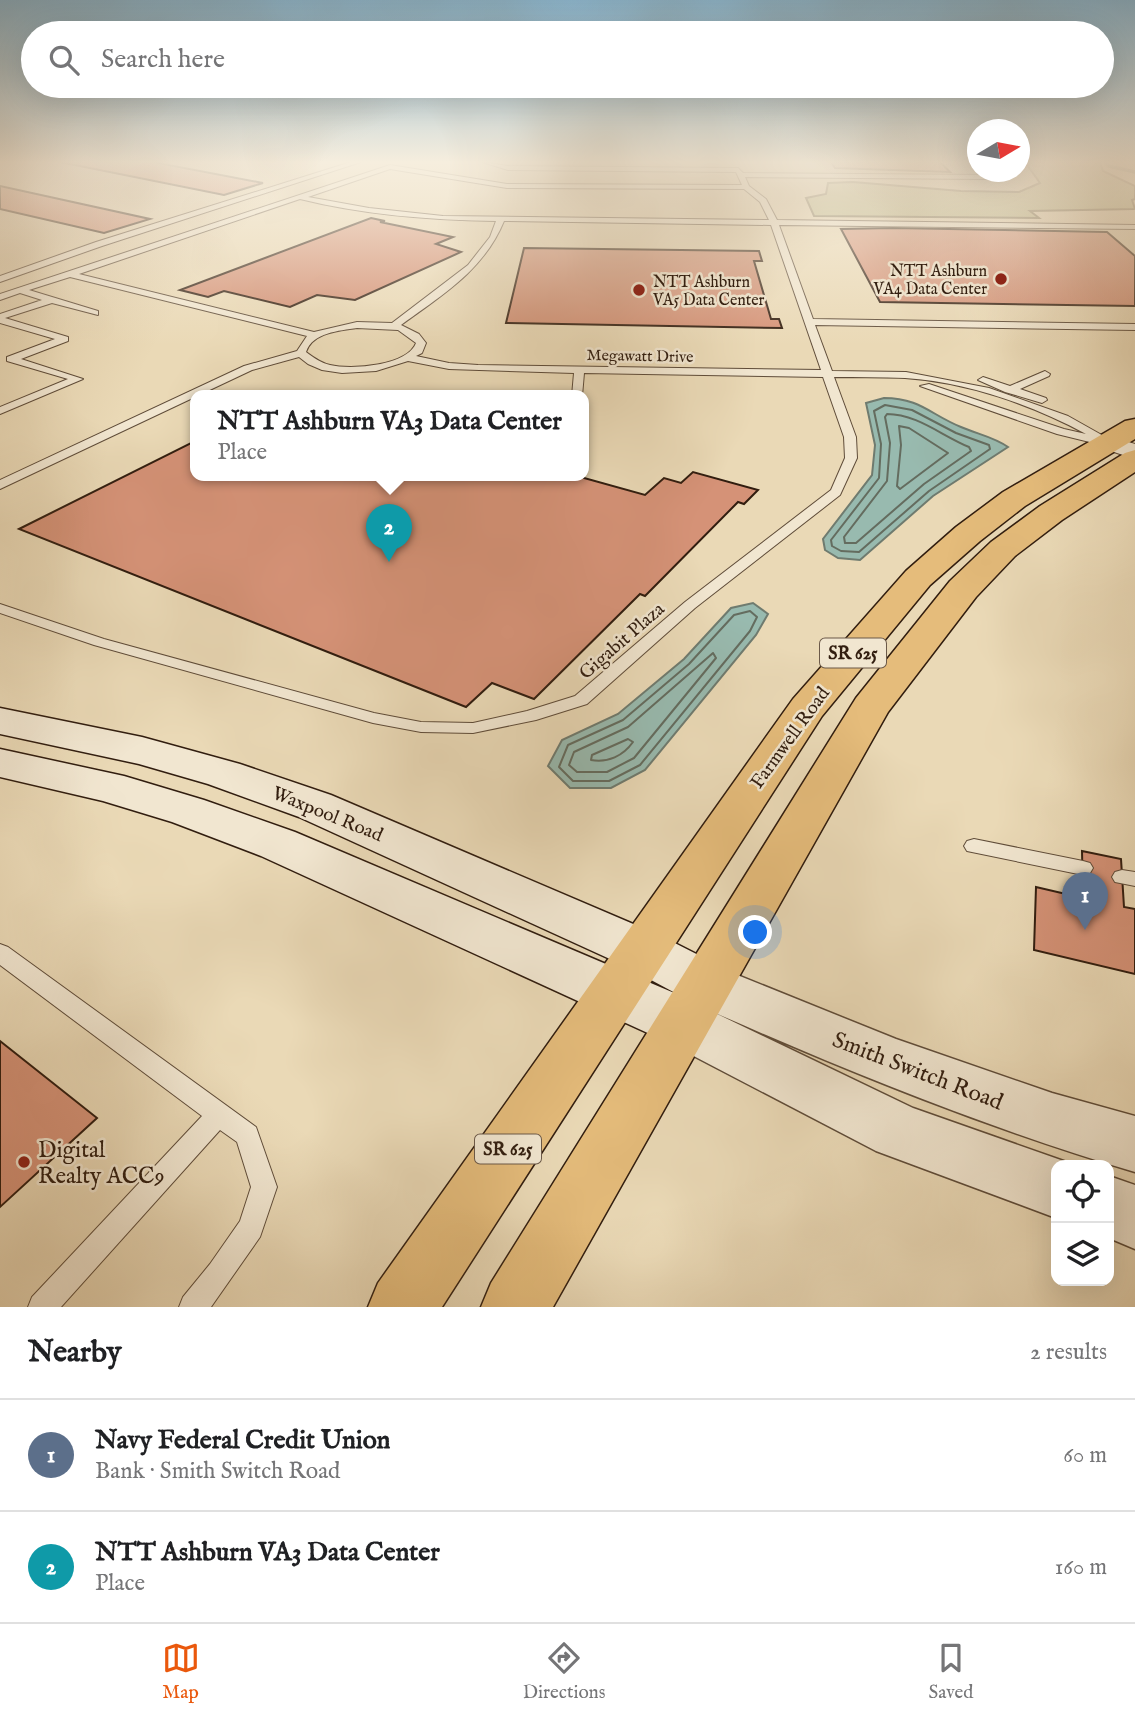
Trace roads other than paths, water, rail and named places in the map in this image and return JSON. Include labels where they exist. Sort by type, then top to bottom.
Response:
[{"type":"main road","name":"Farmwell Road","points":[[628,970],[807,708],[918,578],[968,534],[1014,499],[1119,441]]},
{"type":"main road","name":"SR 625","points":[[515,1307],[870,708],[948,608],[1003,549],[1051,513],[1119,441]]},
{"type":"main road","name":"Waxpool Road","points":[[0,721],[142,751],[224,774],[315,806],[694,1004]]},
{"type":"main road","name":"Waxpool Road","points":[[0,763],[108,788],[188,811],[628,970]]},
{"type":"main road","name":"SR 625","points":[[402,1307],[628,970]]},
{"type":"main road","name":"Smith Switch Road","points":[[694,1004],[881,1059],[1052,1120],[1135,1144]]},
{"type":"main road","points":[[694,1004],[897,1131],[1051,1186]]},
{"type":"main road","points":[[1114,1209],[1135,1217]]},
{"type":"lane","points":[[0,279],[165,223]]},
{"type":"lane","points":[[0,297],[223,223]]},
{"type":"lane","points":[[393,327],[451,284],[486,252],[499,223]]},
{"type":"lane","name":"Gigabit Plaza","points":[[0,608],[99,642],[373,718],[421,727],[473,728],[530,716],[581,700],[743,561],[836,492],[851,458],[850,437],[774,223]]},
{"type":"lane","points":[[846,223],[1135,227]]},
{"type":"lane","points":[[70,274],[316,335]]},
{"type":"lane","points":[[19,290],[95,313]]},
{"type":"lane","points":[[0,318],[51,300]]},
{"type":"lane","points":[[0,318],[65,339],[11,359],[78,379],[0,411]]},
{"type":"lane","points":[[810,322],[1135,327]]},
{"type":"lane","points":[[357,325],[393,327],[417,336],[421,343],[418,351],[409,358],[376,368],[345,369],[318,365],[301,353],[302,345],[316,335],[357,325]]},
{"type":"lane","points":[[200,390],[236,373],[301,353]]},
{"type":"lane","name":"Megawatt Drive","points":[[409,358],[449,366],[478,368],[871,375]]},
{"type":"lane","points":[[577,390],[579,370]]},
{"type":"lane","points":[[980,404],[1045,373]]},
{"type":"lane","points":[[871,375],[963,376],[1012,389],[1055,404],[1119,441]]},
{"type":"lane","points":[[871,375],[936,388],[1061,432],[1119,441]]},
{"type":"lane","points":[[906,375],[940,379],[997,396],[1119,441]]},
{"type":"lane","points":[[0,485],[190,395]]},
{"type":"lane","points":[[974,846],[1083,868]]},
{"type":"lane","points":[[0,953],[247,1135],[264,1187],[251,1228],[220,1274],[193,1307]]},
{"type":"lane","points":[[41,1307],[219,1114]]},
{"type":"water","points":[[884,398],[916,404],[1008,447],[933,496],[860,560],[838,558],[825,550],[823,539],[872,475],[875,445],[866,403]]},
{"type":"water","points":[[753,603],[768,614],[756,635],[645,770],[611,788],[570,788],[548,766],[562,740],[618,714],[684,659],[731,608]]},
{"type":"place","name":"NTT Ashburn VA4 Data Center","points":[[1001,279]]},
{"type":"place","name":"NTT Ashburn VA5 Data Center","points":[[639,290]]},
{"type":"place","name":"NTT Ashburn VA3 Data Center","points":[[389,562]]},
{"type":"place","name":"Navy Federal Credit Union","points":[[1085,930]]},
{"type":"place","name":"Digital Realty ACC9","points":[[24,1162]]}]
